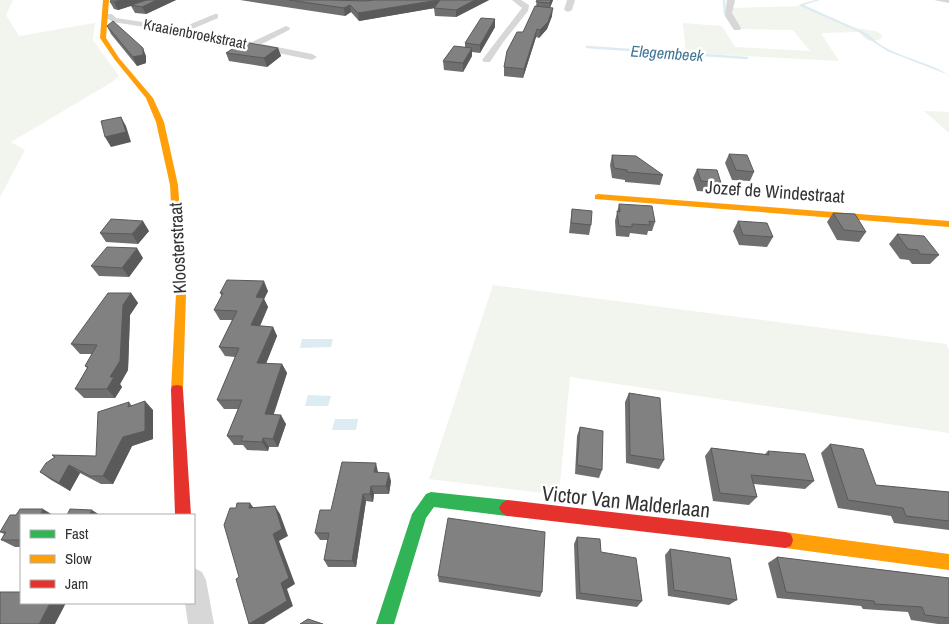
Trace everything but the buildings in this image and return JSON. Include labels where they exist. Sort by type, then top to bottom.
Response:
[{"type":"street","name":"Kloosterstraat","points":[[106,0],[107,16],[103,38],[116,59],[149,98],[160,122],[174,185],[181,294],[177,382],[183,514]]},
{"type":"street","points":[[487,60],[506,33],[514,28],[524,12],[526,7],[516,0]]},
{"type":"street","points":[[568,10],[571,0]]},
{"type":"street","points":[[730,0],[728,16],[729,20],[737,28]]},
{"type":"street","points":[[938,0],[949,1]]},
{"type":"street","points":[[107,16],[124,13]]},
{"type":"street","name":"Kraaienbroekstraat","points":[[107,16],[113,20],[182,31],[312,57]]},
{"type":"street","points":[[182,31],[215,16]]},
{"type":"street","points":[[254,46],[286,28]]},
{"type":"street","name":"Jozef de Windestraat","points":[[598,197],[949,224]]},
{"type":"street","name":"Victor Van Malderlaan","points":[[385,624],[420,514],[430,499],[723,532],[949,562]]},
{"type":"street","points":[[195,586],[201,624]]},
{"type":"shaded area","points":[[0,0],[13,0],[6,15],[19,36],[95,23],[93,40],[119,76],[11,142],[25,150],[0,197]]},
{"type":"shaded area","points":[[820,0],[804,5],[868,34],[876,42],[896,53],[929,65],[949,75],[887,51],[857,31],[798,5]]},
{"type":"shaded area","points":[[801,6],[856,28],[876,31],[881,34],[882,38],[869,41],[860,32],[821,33],[839,61],[686,53],[683,23],[722,26],[735,47],[810,51],[793,30],[741,29],[731,16],[732,8]]},
{"type":"shaded area","points":[[924,111],[949,112],[949,133]]},
{"type":"shaded area","points":[[493,285],[946,344],[949,350],[949,433],[570,377],[559,495],[429,479]]},
{"type":"shaded area","points":[[302,339],[333,339],[331,347],[300,348]]},
{"type":"shaded area","points":[[308,395],[331,396],[328,406],[305,406]]},
{"type":"shaded area","points":[[335,419],[358,419],[356,430],[332,430]]},
{"type":"waterway","name":"Elegembeek","points":[[724,0],[725,14]]},
{"type":"waterway","name":"Elegembeek","points":[[587,47],[747,58]]},
{"type":"traffic: fast","points":[[385,624],[420,514],[431,499],[507,508]]},
{"type":"traffic: slow","points":[[106,0],[103,38],[117,59],[149,98],[160,122],[174,185],[181,294],[177,390]]},
{"type":"traffic: slow","points":[[598,197],[949,224]]},
{"type":"traffic: slow","points":[[785,540],[949,562]]},
{"type":"traffic: jam","points":[[177,390],[183,514]]},
{"type":"traffic: jam","points":[[507,508],[785,540]]}]
